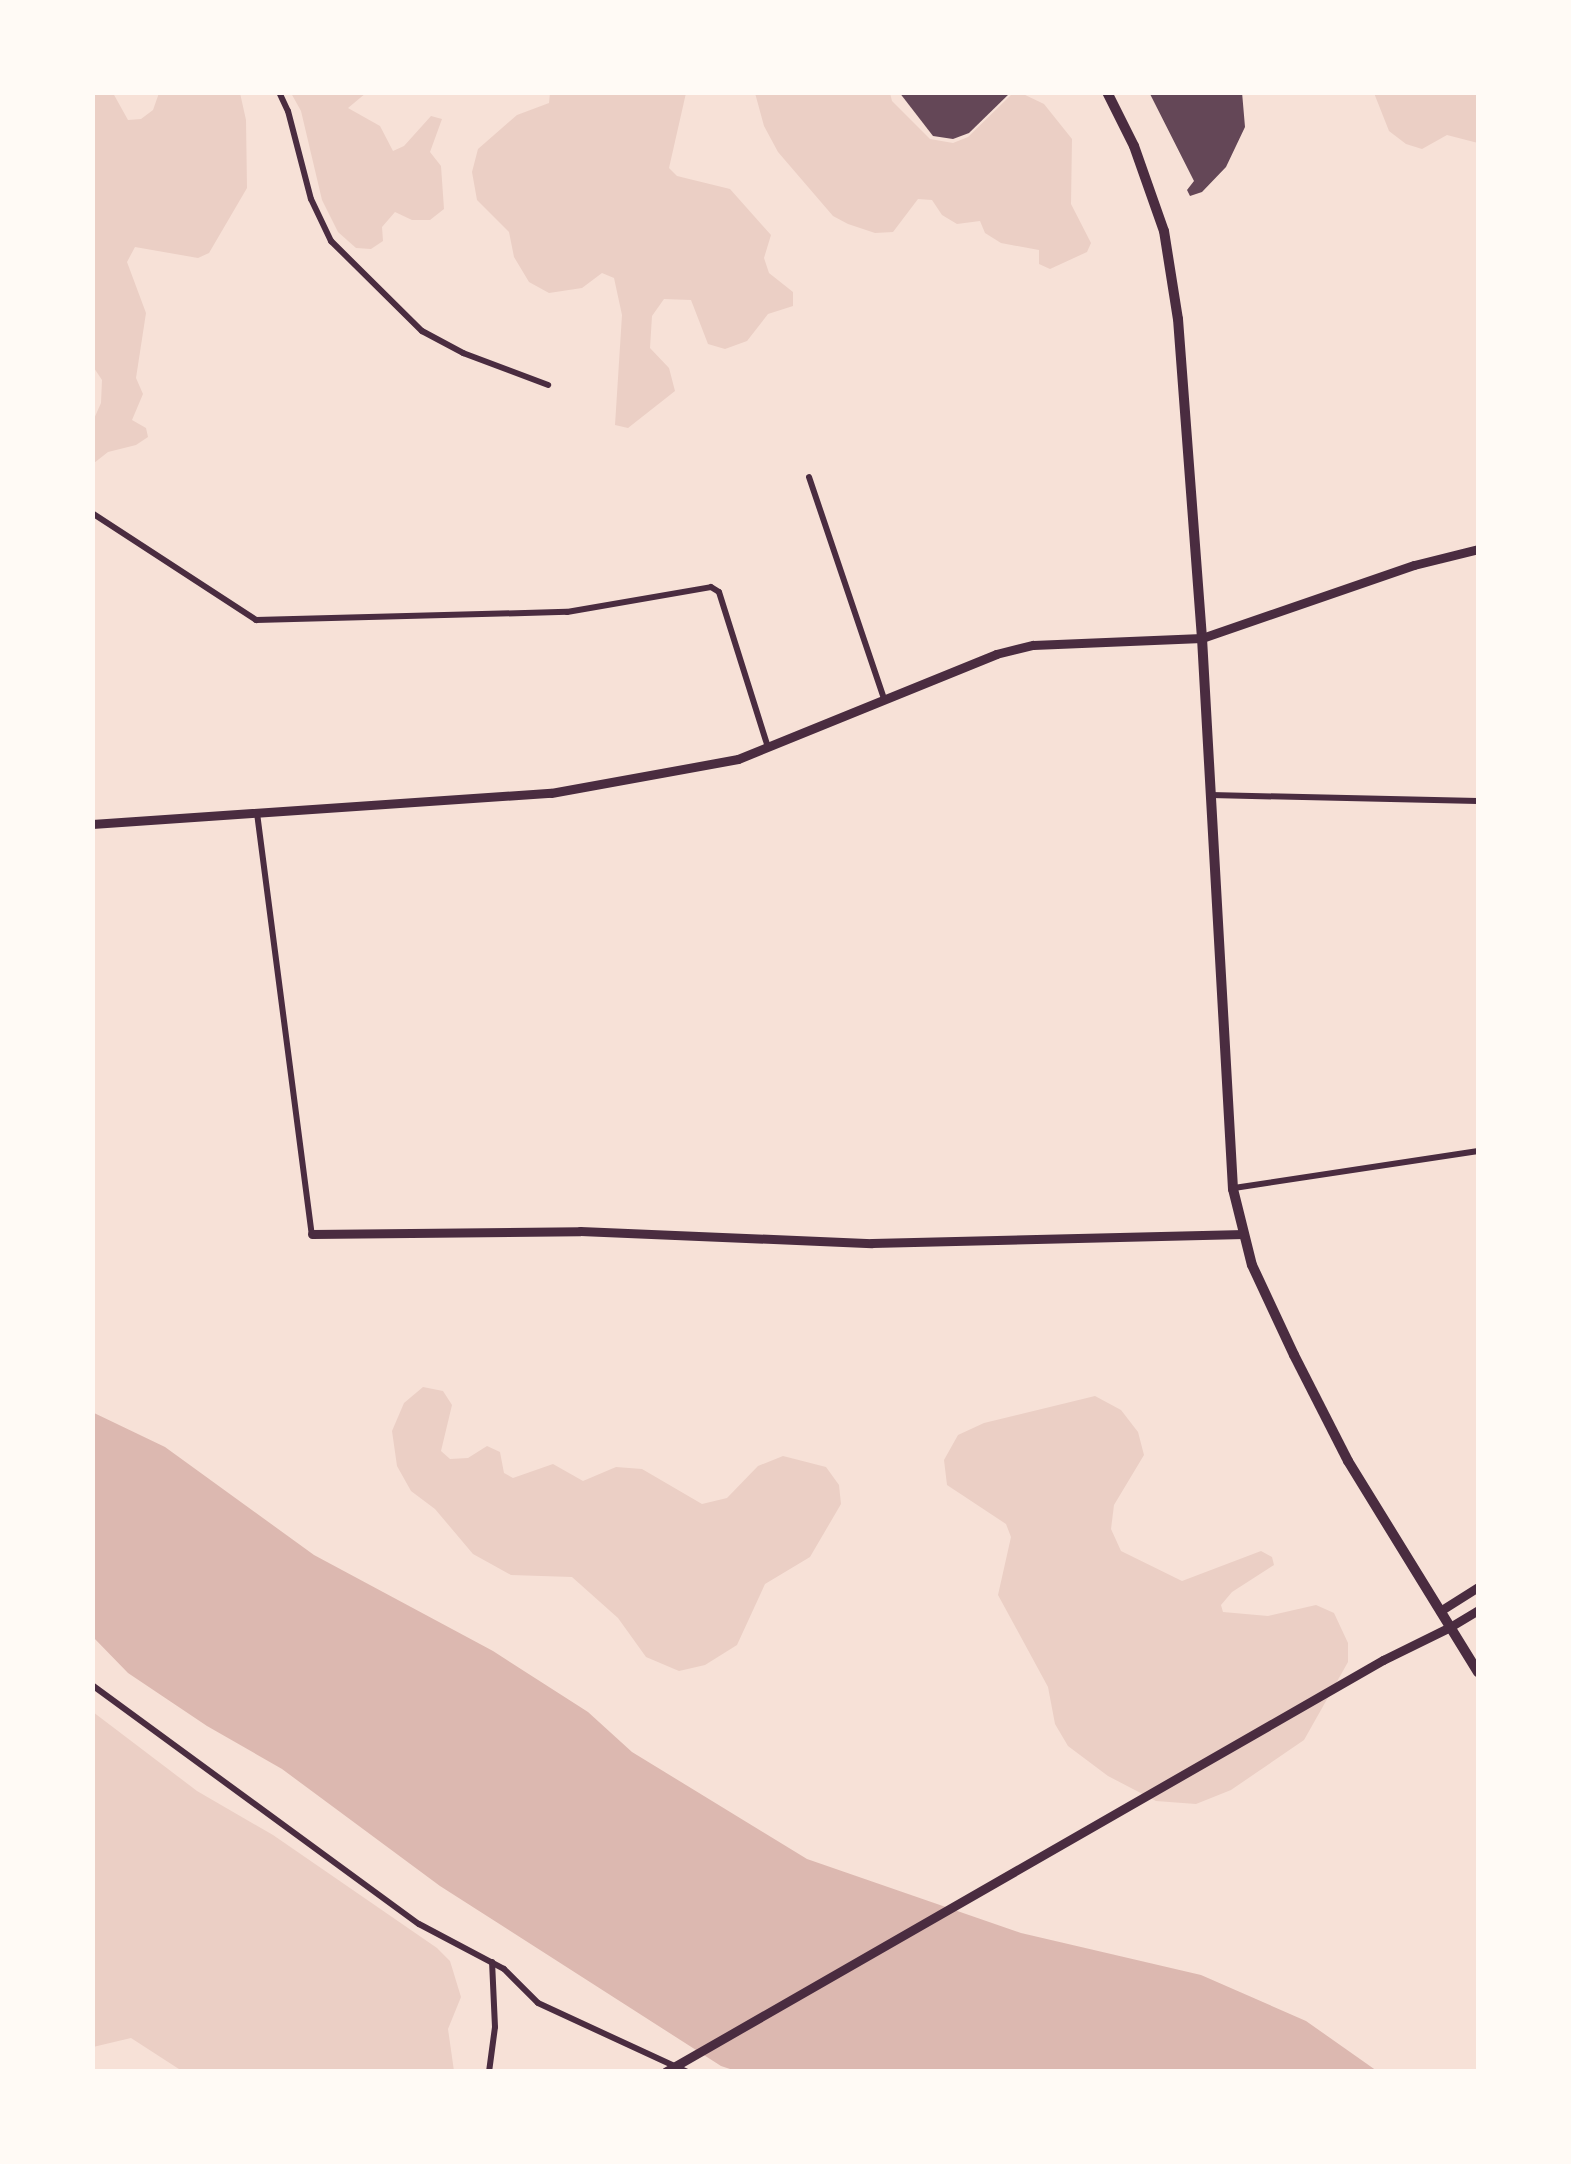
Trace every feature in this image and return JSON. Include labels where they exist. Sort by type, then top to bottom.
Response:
[{"type":"main road","points":[[1108,92],[1134,146],[1164,232],[1186,394],[1232,1188],[1252,1266],[1348,1461],[1478,1672]]},
{"type":"street","points":[[279,92],[288,111],[311,199],[331,241],[422,331],[463,353],[548,385]]},
{"type":"street","points":[[809,477],[884,698]]},
{"type":"street","points":[[92,513],[256,620],[567,612],[711,587],[719,592],[768,747]]},
{"type":"street","points":[[92,824],[551,793],[738,760],[996,654],[1034,644],[1202,638],[1414,565],[1478,549]]},
{"type":"street","points":[[1210,795],[1478,801]]},
{"type":"street","points":[[257,813],[312,1234],[580,1231],[872,1243],[1244,1234]]},
{"type":"street","points":[[1232,1188],[1478,1151]]},
{"type":"street","points":[[1440,1610],[1478,1587]]},
{"type":"street","points":[[665,2072],[1478,1610]]},
{"type":"street","points":[[92,1685],[419,1924],[492,1961],[538,2004],[687,2072]]},
{"type":"street","points":[[488,2072],[495,2027],[492,1961]]},
{"type":"shaded area","points":[[93,92],[113,93],[128,120],[141,119],[153,110],[159,93],[240,93],[246,120],[247,188],[209,253],[198,258],[135,247],[127,262],[146,313],[136,378],[143,394],[132,420],[146,428],[148,437],[136,445],[108,452],[94,463],[93,421],[101,403],[102,380],[92,365]]},
{"type":"shaded area","points":[[291,93],[366,93],[348,108],[380,126],[393,151],[404,146],[431,116],[442,119],[430,152],[441,166],[444,209],[430,220],[412,220],[395,212],[382,227],[383,241],[371,249],[356,248],[338,232],[322,200],[301,111]]},
{"type":"shaded area","points":[[550,93],[686,93],[669,168],[677,176],[730,189],[771,235],[764,258],[769,273],[793,292],[793,306],[768,314],[747,341],[725,349],[708,344],[691,300],[664,299],[652,316],[650,348],[669,368],[675,391],[628,428],[615,425],[622,315],[614,278],[602,273],[582,288],[549,293],[529,282],[514,257],[509,232],[477,200],[472,172],[478,149],[517,115],[549,103]]},
{"type":"shaded area","points":[[755,93],[890,93],[892,101],[930,139],[953,143],[968,137],[1013,93],[1044,104],[1072,139],[1071,204],[1091,243],[1087,252],[1050,269],[1039,264],[1039,250],[1001,243],[985,233],[980,221],[957,224],[942,215],[932,200],[918,199],[893,232],[875,233],[848,224],[833,216],[778,152],[764,126]]},
{"type":"shaded area","points":[[1374,93],[1478,93],[1478,143],[1447,135],[1422,149],[1406,144],[1389,131]]},
{"type":"shaded area","points":[[423,1387],[443,1391],[452,1405],[441,1451],[450,1459],[468,1458],[487,1446],[500,1452],[504,1473],[513,1478],[553,1464],[583,1481],[616,1467],[642,1469],[702,1504],[727,1498],[758,1466],[783,1456],[826,1467],[839,1485],[841,1504],[810,1557],[765,1584],[737,1645],[705,1665],[679,1671],[646,1657],[618,1618],[572,1577],[511,1575],[473,1554],[435,1509],[411,1491],[397,1466],[392,1431],[404,1403]]},
{"type":"shaded area","points":[[1095,1396],[1121,1410],[1138,1432],[1144,1455],[1114,1505],[1111,1529],[1121,1551],[1182,1581],[1261,1551],[1272,1557],[1274,1565],[1232,1592],[1221,1605],[1223,1612],[1268,1616],[1316,1605],[1334,1613],[1348,1643],[1348,1662],[1304,1740],[1231,1790],[1196,1804],[1156,1801],[1108,1776],[1068,1746],[1055,1724],[1048,1687],[998,1595],[1011,1537],[1006,1524],[947,1485],[944,1460],[958,1435],[984,1423]]},
{"type":"shaded area","points":[[92,1412],[165,1447],[314,1555],[493,1651],[588,1712],[632,1752],[807,1859],[1021,1933],[1201,1975],[1306,2021],[1377,2071],[739,2072],[721,2066],[440,1886],[282,1769],[207,1726],[128,1673],[93,1637]]},
{"type":"shaded area","points":[[93,1712],[197,1791],[273,1835],[437,1948],[450,1961],[461,1997],[448,2029],[454,2071],[182,2071],[131,2038],[93,2047]]},
{"type":"building","points":[[899,92],[1011,92],[969,133],[953,139],[933,136]]},
{"type":"building","points":[[1149,92],[1242,92],[1245,127],[1226,167],[1202,192],[1190,196],[1187,190],[1194,181]]}]
